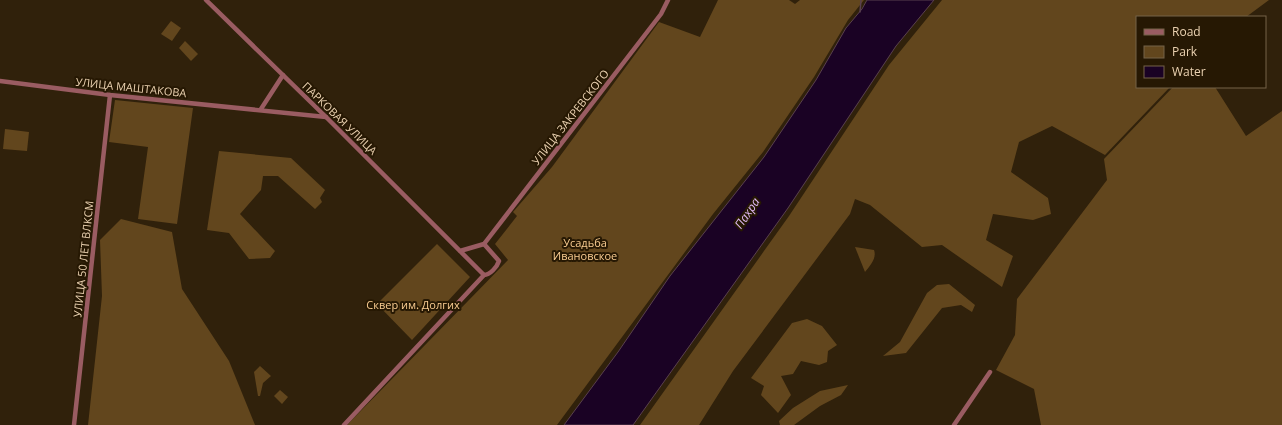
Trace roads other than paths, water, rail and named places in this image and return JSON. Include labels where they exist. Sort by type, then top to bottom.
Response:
[{"type":"street","name":"ПАРКОВАЯ УЛИЦА","points":[[206,0],[326,117],[484,275]]},
{"type":"street","name":"УЛИЦА ЗАКРЕВСКОГО","points":[[484,244],[661,14],[668,0]]},
{"type":"street","points":[[261,109],[283,75]]},
{"type":"street","name":"УЛИЦА МАШТАКОВА","points":[[0,81],[110,95],[261,109],[326,117]]},
{"type":"street","name":"УЛИЦА 50 ЛЕТ ВЛКСМ","points":[[74,425],[110,95]]},
{"type":"street","points":[[344,425],[484,275],[488,275],[499,261],[484,244],[460,251]]},
{"type":"street","points":[[954,425],[990,372]]},
{"type":"water","name":"Пахра","points":[[867,0],[934,0],[896,46],[788,208],[633,425],[564,425],[618,352],[670,276],[764,157],[816,80],[846,28],[862,9]]},
{"type":"waterway","points":[[860,12],[861,0]]},
{"type":"park label","name":"Усадьба Ивановское","points":[[585,248]]},
{"type":"park label","name":"Сквер им. Долгих","points":[[413,304]]}]
